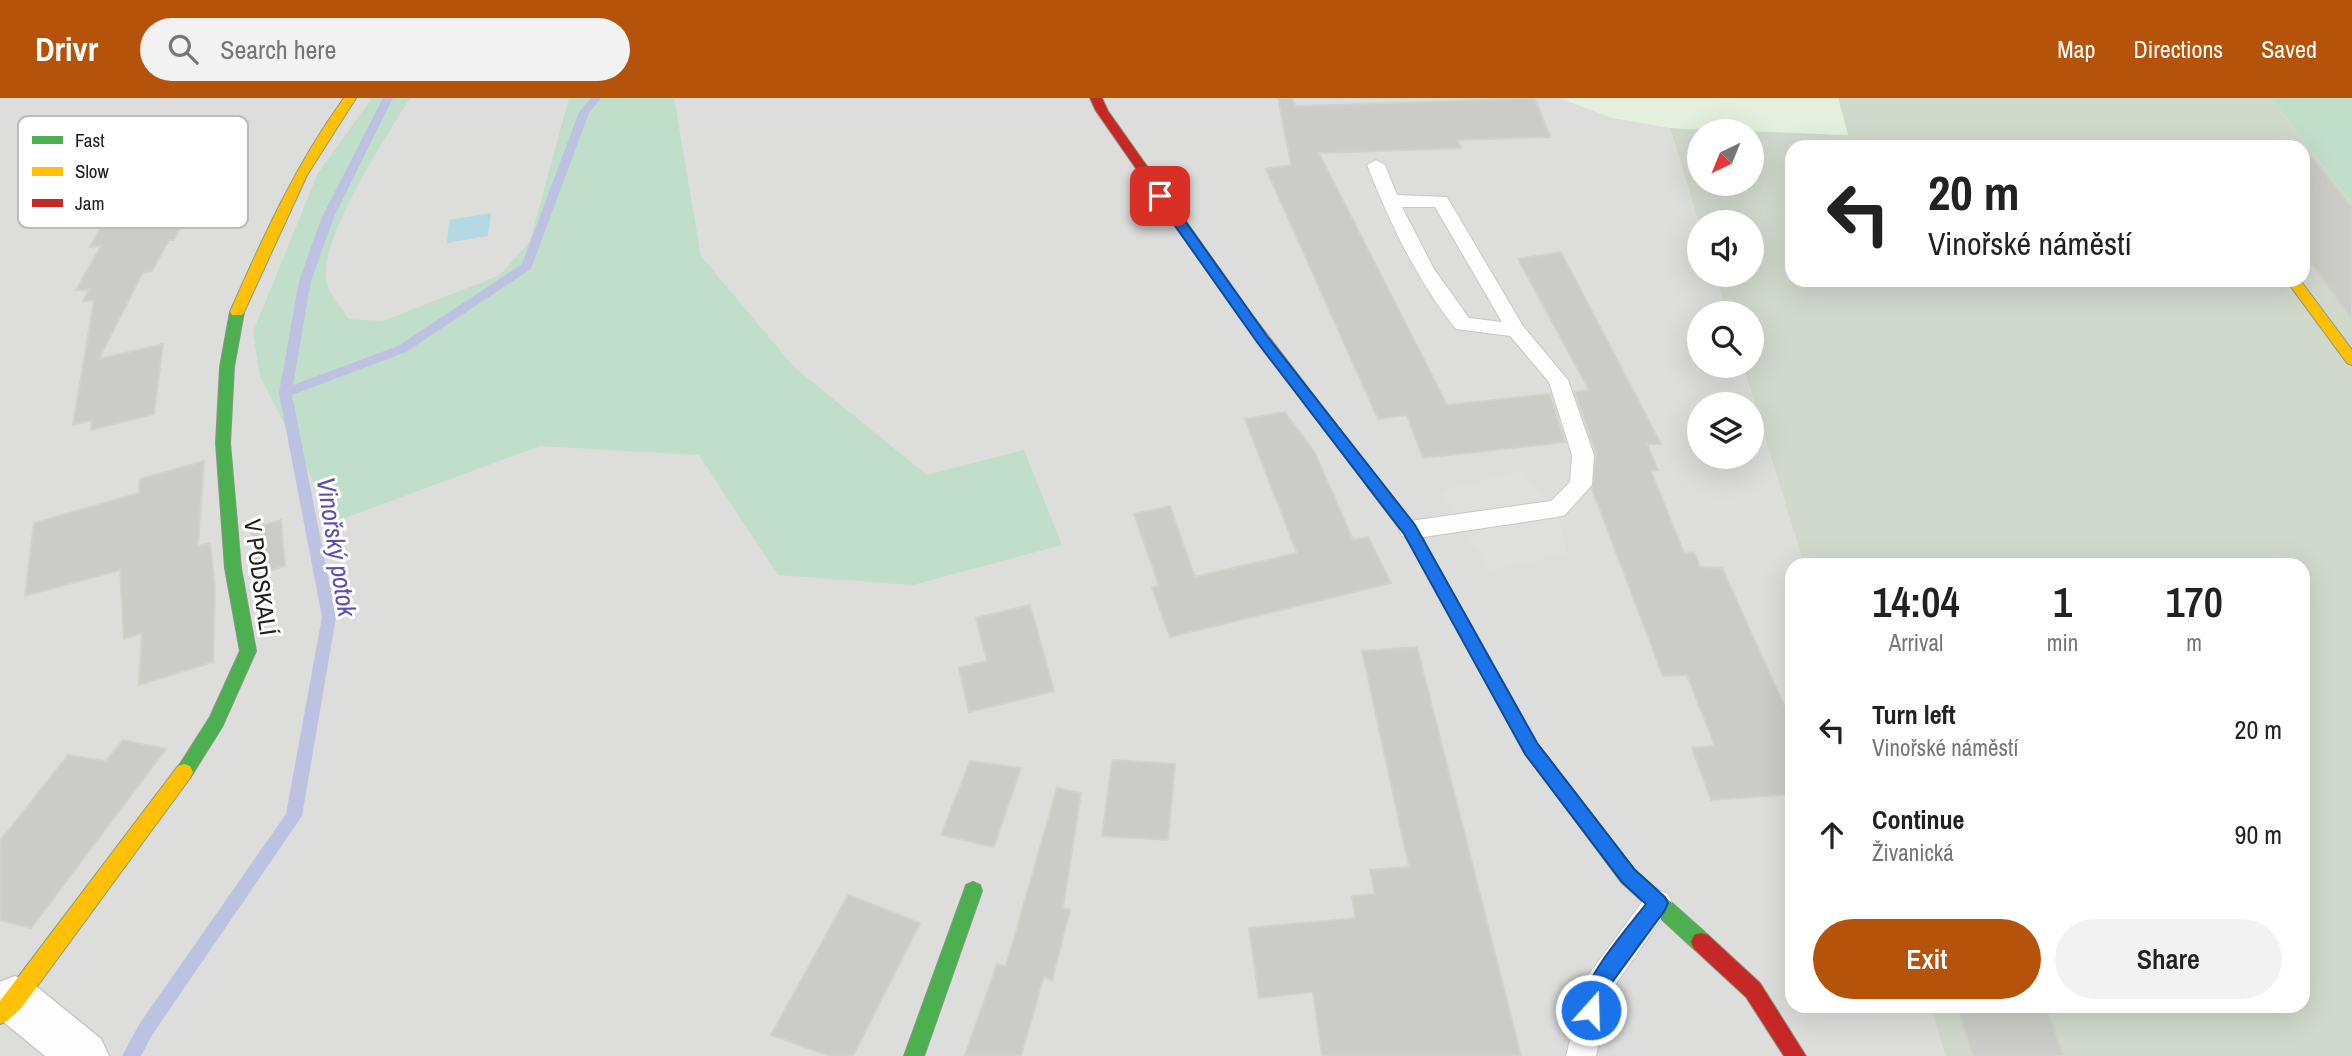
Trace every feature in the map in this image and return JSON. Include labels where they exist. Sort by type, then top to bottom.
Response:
[{"type":"street","name":"V PODSKALÍ","points":[[7,1007],[171,792],[216,722],[248,651],[233,568],[223,443],[227,367],[235,317],[288,195],[327,128],[350,98]]},
{"type":"street","points":[[1096,98],[1204,260],[1410,530],[1531,748],[1628,876],[1753,990],[1796,1056]]},
{"type":"street","points":[[2299,287],[2352,360]]},
{"type":"street","points":[[914,1056],[973,891]]},
{"type":"street","points":[[7,1007],[84,1056]]},
{"type":"lane","points":[[1376,165],[1390,201],[1444,303],[1464,324],[1516,330]]},
{"type":"lane","points":[[1390,201],[1441,201],[1516,330],[1558,380],[1583,456],[1581,485],[1557,509],[1410,530]]},
{"type":"lane","points":[[1581,1056],[1596,988],[1658,903]]},
{"type":"shaded area","points":[[0,98],[1561,98],[1609,117],[1670,128],[1687,184],[1687,196],[1691,196],[1695,210],[1687,210],[1687,287],[1719,287],[1723,301],[1687,301],[1687,378],[1747,378],[1751,392],[1687,392],[1687,469],[1764,469],[1764,435],[1802,558],[1785,558],[1785,1013],[1933,1013],[1945,1056],[0,1056]]},
{"type":"shaded area","points":[[1838,98],[2271,98],[2303,140],[1785,140],[1785,287],[2310,287],[2310,149],[2352,204],[2352,1056],[1945,1056],[1933,1013],[2310,1013],[2310,558],[1802,558],[1764,435],[1764,392],[1751,392],[1747,378],[1764,378],[1764,301],[1723,301],[1719,287],[1764,287],[1764,210],[1695,210],[1691,196],[1764,196],[1764,132],[1848,135]]},
{"type":"shaded area","points":[[1670,128],[1687,129],[1687,184]]},
{"type":"shaded area","points":[[491,213],[488,236],[447,243],[449,220]]},
{"type":"shaded area","points":[[1522,470],[1559,521],[1567,553],[1490,571],[1441,492]]},
{"type":"green space","points":[[372,98],[410,98],[355,191],[331,246],[326,269],[328,287],[349,319],[383,321],[500,275],[530,241],[569,98],[674,98],[701,256],[794,367],[927,475],[1024,450],[1062,545],[913,585],[778,575],[699,455],[540,446],[334,522],[260,376],[253,332],[318,173]]},
{"type":"green space","points":[[1561,98],[1838,98],[1848,135],[1764,132],[1764,119],[1687,119],[1687,129],[1609,117]]},
{"type":"green space","points":[[2271,98],[2352,98],[2352,204],[2310,149],[2310,140],[2303,140]]},
{"type":"building","points":[[1278,98],[1292,98],[1296,106],[1535,98],[1550,137],[1458,140],[1461,148],[1319,153],[1447,405],[1550,394],[1565,442],[1423,458],[1407,415],[1378,419],[1266,169],[1291,165]]},
{"type":"building","points":[[2310,154],[2352,208],[2352,320],[2310,262]]},
{"type":"building","points":[[100,228],[180,228],[174,240],[169,240],[152,271],[143,272],[99,359],[163,344],[154,414],[91,430],[92,420],[73,425],[94,300],[83,301],[89,290],[76,290],[101,246],[90,247]]},
{"type":"building","points":[[1561,252],[1661,444],[1647,444],[1658,470],[1651,471],[1684,553],[1694,552],[1700,567],[1722,568],[1785,708],[1785,795],[1711,800],[1692,748],[1715,746],[1687,675],[1663,676],[1592,489],[1596,454],[1575,392],[1589,390],[1518,259]]},
{"type":"building","points":[[1285,412],[1315,453],[1353,540],[1368,537],[1391,583],[1170,637],[1152,587],[1159,586],[1134,514],[1170,506],[1195,577],[1297,553],[1245,419]]},
{"type":"building","points":[[204,461],[198,546],[210,543],[215,588],[213,662],[139,685],[142,633],[124,639],[120,570],[25,596],[34,523],[139,493],[140,479]]},
{"type":"building","points":[[281,520],[285,566],[256,575],[251,529]]},
{"type":"building","points":[[1030,605],[1054,691],[969,712],[959,668],[987,661],[976,618]]},
{"type":"building","points":[[1417,647],[1521,1056],[1322,1056],[1313,992],[1259,998],[1249,928],[1355,918],[1352,896],[1375,894],[1370,870],[1409,867],[1362,651]]},
{"type":"building","points":[[123,740],[166,749],[31,928],[0,920],[0,841],[68,755],[106,761]]},
{"type":"building","points":[[1112,760],[1175,764],[1168,840],[1102,836]]},
{"type":"building","points":[[970,761],[1021,768],[994,847],[941,835]]},
{"type":"building","points":[[1057,788],[1081,793],[1063,908],[1070,910],[1052,981],[1044,976],[1021,1056],[965,1056],[997,964],[1006,966]]},
{"type":"building","points":[[848,895],[920,923],[853,1056],[830,1056],[771,1035]]},
{"type":"building","points":[[1959,1013],[2049,1013],[2064,1056],[1973,1056]]},
{"type":"waterway","name":"Vinořský potok","points":[[285,393],[305,281],[328,217],[388,98]]},
{"type":"waterway","points":[[285,393],[402,349],[527,266],[584,112],[596,98]]},
{"type":"waterway","name":"Vinořský potok","points":[[131,1056],[146,1029],[294,816],[329,617],[285,393]]},
{"type":"traffic: fast","points":[[184,772],[216,722],[248,651],[233,568],[223,443],[227,367],[237,312]]},
{"type":"traffic: fast","points":[[1416,540],[1531,748],[1628,876],[1701,942]]},
{"type":"traffic: fast","points":[[914,1056],[973,891]]},
{"type":"traffic: slow","points":[[237,312],[301,175],[350,98]]},
{"type":"traffic: slow","points":[[2298,287],[2352,360]]},
{"type":"traffic: slow","points":[[1245,315],[1416,540]]},
{"type":"traffic: slow","points":[[0,1014],[15,1000],[184,772]]},
{"type":"traffic: jam","points":[[1096,98],[1102,111],[1245,315]]},
{"type":"traffic: jam","points":[[1701,942],[1753,990],[1796,1056]]},
{"type":"route","points":[[1160,196],[1262,339],[1410,530],[1531,748],[1628,876],[1658,903],[1596,988],[1591,1010]]}]
